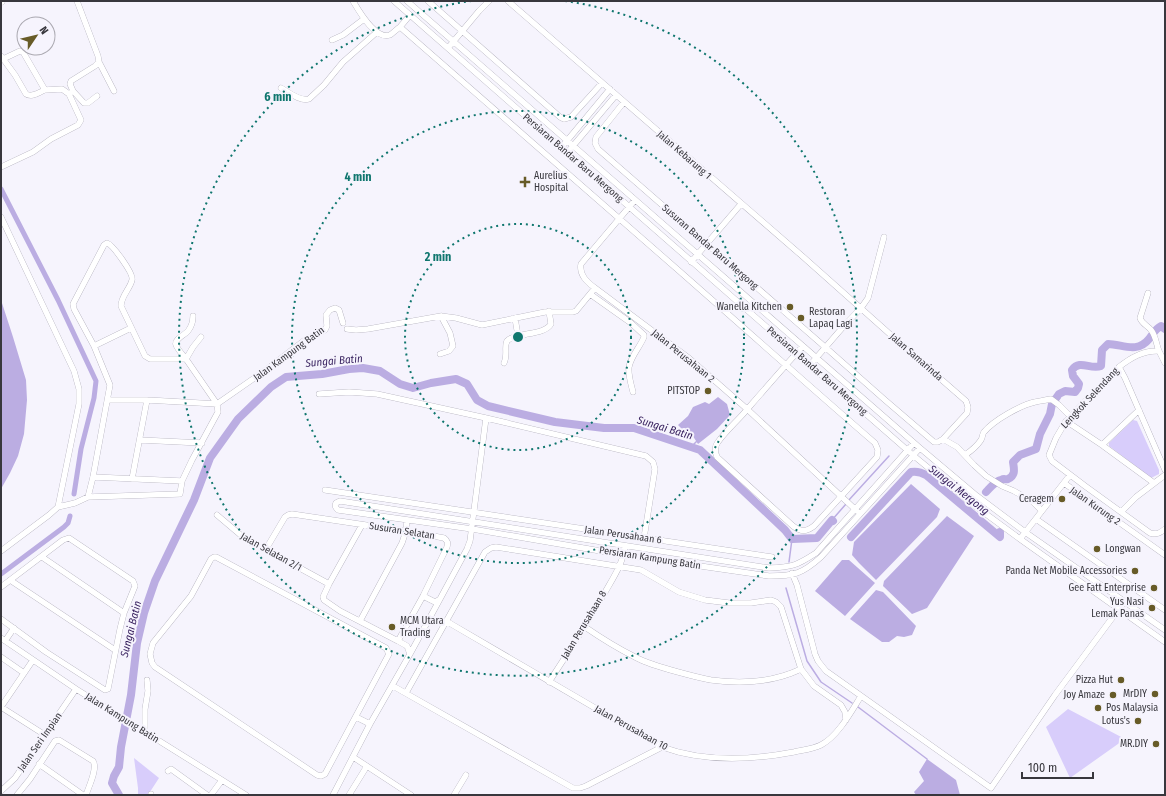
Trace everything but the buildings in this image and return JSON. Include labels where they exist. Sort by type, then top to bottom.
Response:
[{"type":"street","points":[[76,1],[99,62],[114,91]]},
{"type":"street","points":[[354,1],[364,19],[377,32],[384,35],[388,35],[400,27],[410,16]]},
{"type":"street","name":"Persiaran Bandar Baru Mergong","points":[[394,1],[560,148],[914,456],[972,503],[1020,539],[1165,642]]},
{"type":"street","name":"Persiaran Bandar Baru Mergong","points":[[407,1],[572,146],[977,496],[1165,630]]},
{"type":"street","points":[[428,1],[564,119],[571,117],[602,83]]},
{"type":"street","points":[[448,48],[479,11],[490,1]]},
{"type":"street","name":"Jalan Kebarung 1","points":[[508,1],[861,308]]},
{"type":"street","points":[[332,40],[343,35],[364,19]]},
{"type":"street","points":[[400,27],[619,219],[786,366],[877,446],[877,457],[866,471],[814,526],[804,531],[798,530],[793,526],[717,457],[715,450],[717,443],[786,366],[803,346]]},
{"type":"street","points":[[281,88],[301,100],[309,100],[343,62],[377,32]]},
{"type":"street","points":[[45,90],[23,52],[20,51],[2,58],[28,96],[32,96],[45,90],[62,89],[71,93],[84,103],[88,103],[97,96]]},
{"type":"street","points":[[1,167],[32,152],[50,139],[80,123],[81,120],[71,93],[70,84],[71,81],[99,62]]},
{"type":"street","points":[[560,148],[610,90]]},
{"type":"street","points":[[567,153],[616,95]]},
{"type":"street","name":"Susuran Bandar Baru Mergong","points":[[624,102],[596,137],[595,143],[598,149],[934,442],[938,442],[943,439]]},
{"type":"street","name":"Jalan Perusahaan 2","points":[[635,200],[582,264],[580,268],[583,277],[594,288],[690,359],[747,409],[860,514]]},
{"type":"street","points":[[691,262],[741,204]]},
{"type":"street","points":[[1,216],[78,380],[79,404],[58,508]]},
{"type":"street","points":[[810,365],[861,308],[868,298],[884,237]]},
{"type":"street","points":[[88,497],[110,385],[94,346],[74,309],[73,304],[104,245],[109,243],[133,278],[121,302],[121,306],[146,357],[150,359],[186,359]]},
{"type":"street","points":[[347,329],[368,329],[441,316],[456,318],[482,325],[549,311],[573,312],[576,311],[594,288]]},
{"type":"street","points":[[1148,293],[1140,318],[1143,324],[1150,329],[1156,337],[1159,351],[1165,363]]},
{"type":"street","points":[[590,294],[631,323],[644,335],[631,361],[629,375],[632,392]]},
{"type":"street","name":"Jalan Kampung Batin","points":[[217,404],[266,370],[305,340],[326,330],[326,314],[330,310],[335,308],[339,310],[343,323]]},
{"type":"street","name":"Jalan Samarinda","points":[[861,308],[966,401],[968,413],[943,439]]},
{"type":"street","points":[[504,363],[507,357],[506,344],[510,339],[547,329],[551,324],[549,311]]},
{"type":"street","points":[[1,551],[58,508],[76,503],[88,497],[180,494],[182,481],[217,416],[218,409],[217,404],[176,345],[177,340],[188,331],[193,321],[193,316]]},
{"type":"street","points":[[440,354],[449,351],[453,346],[450,333],[441,316]]},
{"type":"street","points":[[631,323],[634,317]]},
{"type":"street","points":[[514,318],[518,336]]},
{"type":"street","points":[[94,346],[131,328]]},
{"type":"street","points":[[186,359],[201,337]]},
{"type":"street","name":"Lengkok Selendang","points":[[1070,475],[1052,461],[1049,455],[1060,430],[1068,418],[1119,367],[1144,353],[1159,351]]},
{"type":"street","points":[[1119,367],[1165,470]]},
{"type":"street","points":[[319,394],[349,392],[377,394],[646,456],[653,462],[655,469],[644,538]]},
{"type":"street","points":[[966,456],[980,441],[984,432],[998,421],[1026,405],[1051,399],[1059,405],[1068,418],[1154,483]]},
{"type":"street","points":[[108,400],[147,400],[217,404]]},
{"type":"street","points":[[132,479],[147,400]]},
{"type":"street","points":[[1102,445],[1139,410]]},
{"type":"street","points":[[333,795],[370,724],[393,686],[467,549],[472,529],[486,418]]},
{"type":"street","points":[[943,439],[957,447],[986,476],[1032,502],[1042,511]]},
{"type":"street","points":[[140,440],[202,443]]},
{"type":"street","name":"Persiaran Kampung Batin","points":[[914,443],[852,507],[816,553],[790,567],[769,568],[340,501],[336,503],[335,507],[338,510],[472,529],[624,555],[769,576],[793,575],[810,567],[821,557],[920,448]]},
{"type":"street","points":[[1064,483],[1070,475],[1150,533],[1159,534],[1165,529]]},
{"type":"street","points":[[1121,512],[1136,497],[1165,475]]},
{"type":"street","points":[[93,477],[182,481]]},
{"type":"street","name":"Jalan Kurung 2","points":[[1020,539],[1064,483],[1165,555]]},
{"type":"street","name":"Jalan Perusahaan 6","points":[[326,490],[772,557]]},
{"type":"street","name":"Susuran Selatan","points":[[266,550],[285,516],[292,514],[444,538],[448,543],[447,547],[423,596],[398,641]]},
{"type":"street","name":"Jalan Selatan 2/1","points":[[217,515],[242,537],[329,584]]},
{"type":"street","points":[[1036,519],[1165,610]]},
{"type":"street","points":[[360,621],[402,543],[406,531],[407,520]]},
{"type":"street","points":[[362,525],[329,584],[323,597],[324,600],[407,646],[410,654]]},
{"type":"street","points":[[1,587],[63,540],[69,538],[133,581],[135,586],[124,613],[108,689],[105,690],[46,652],[1,619]]},
{"type":"street","name":"Jalan Perusahaan 8","points":[[548,682],[585,627],[619,567],[624,555],[625,546]]},
{"type":"street","points":[[406,693],[485,552],[496,547],[641,570],[679,592],[705,600],[729,603],[751,603],[772,600],[781,607],[801,669],[814,686],[841,705],[845,712],[846,720]]},
{"type":"street","points":[[42,557],[124,613]]},
{"type":"street","points":[[216,557],[386,648],[389,654],[356,717],[324,774],[321,776],[317,775],[155,667],[152,664],[151,659],[151,649],[153,643],[191,596],[211,559],[216,557]]},
{"type":"street","points":[[790,567],[797,585],[815,654],[818,661],[826,671],[991,788],[1055,695],[1124,602]]},
{"type":"street","points":[[10,580],[115,650]]},
{"type":"street","points":[[423,596],[435,602],[440,598]]},
{"type":"street","name":"Jalan Perusahaan 10","points":[[446,622],[662,748],[698,756],[754,758],[780,755],[820,746],[827,741],[846,720],[861,696]]},
{"type":"street","points":[[585,627],[606,641],[642,660],[660,667],[711,680],[737,682],[768,680],[788,675],[801,669]]},
{"type":"street","points":[[3,639],[14,628]]},
{"type":"street","name":"Jalan Kampung Batin","points":[[3,639],[122,719],[246,795]]},
{"type":"street","points":[[1,657],[24,673]]},
{"type":"street","points":[[33,660],[1,707],[45,735]]},
{"type":"street","points":[[145,732],[145,709],[148,691],[147,680]]},
{"type":"street","points":[[393,686],[573,788],[586,786],[662,748]]},
{"type":"street","name":"Jalan Seri Impian","points":[[1,791],[15,778],[76,689]]},
{"type":"street","points":[[356,717],[370,724]]},
{"type":"street","points":[[7,787],[17,795],[55,741],[59,740],[93,761],[95,768],[85,795],[40,764]]},
{"type":"street","points":[[353,757],[402,793],[411,795]]},
{"type":"street","points":[[349,795],[367,766]]},
{"type":"street","points":[[168,771],[171,769],[207,795]]},
{"type":"street","points":[[454,795],[466,775]]},
{"type":"street","points":[[211,795],[222,780]]},
{"type":"shaded area","points":[[1,300],[26,380],[27,400],[24,434],[18,456],[1,489]]},
{"type":"shaded area","points":[[718,397],[727,404],[730,415],[717,429],[698,444],[689,430],[683,430],[678,425],[688,416],[693,407],[705,402],[709,404]]},
{"type":"shaded area","points":[[1133,420],[1137,421],[1159,470],[1159,474],[1151,478],[1109,446],[1109,443]]},
{"type":"shaded area","points":[[911,484],[940,509],[937,517],[876,580],[852,555],[854,542]]},
{"type":"shaded area","points":[[947,516],[974,536],[927,608],[912,614],[883,586],[884,581]]},
{"type":"shaded area","points":[[842,560],[849,560],[875,583],[845,616],[815,591]]},
{"type":"shaded area","points":[[876,590],[883,592],[916,626],[912,635],[904,637],[897,636],[889,642],[882,642],[850,619]]},
{"type":"shaded area","points":[[1068,709],[1125,739],[1070,778],[1046,727]]},
{"type":"shaded area","points":[[134,758],[159,778],[148,795],[138,795]]},
{"type":"shaded area","points":[[927,759],[956,780],[960,795],[916,795],[914,792],[924,781],[919,772]]},
{"type":"waterway","points":[[1,189],[58,300],[96,381],[94,398],[81,449],[74,494]]},
{"type":"waterway","name":"Sungai Mergong","points":[[986,492],[997,482],[1003,479],[1008,479],[1012,476],[1014,472],[1013,462],[1020,455],[1036,449],[1040,434],[1050,414],[1052,404],[1059,394],[1065,391],[1075,392],[1078,388],[1079,384],[1073,376],[1072,370],[1075,367],[1078,365],[1093,367],[1101,366],[1102,350],[1108,344],[1129,347],[1140,346],[1144,344],[1159,327],[1161,326],[1165,329]]},
{"type":"waterway","name":"Sungai Batin","points":[[119,795],[112,783],[119,767],[121,747],[131,695],[137,643],[144,613],[155,581],[194,500],[210,458],[238,419],[271,387],[286,377],[363,368],[380,371],[400,384],[413,388],[431,383],[456,379],[467,384],[477,400],[488,406],[555,422],[604,428],[634,428],[700,450],[785,530],[792,539],[817,538],[832,520],[833,521]]},
{"type":"waterway","points":[[691,447],[698,440]]},
{"type":"waterway","points":[[848,501],[889,456]]},
{"type":"waterway","name":"Sungai Mergong","points":[[851,537],[911,472],[921,472],[926,475],[1000,537],[1000,532]]},
{"type":"waterway","points":[[832,520],[846,504]]},
{"type":"waterway","points":[[1,574],[64,527],[68,523],[70,516]]},
{"type":"waterway","points":[[789,562],[792,539]]},
{"type":"waterway","points":[[786,588],[807,661],[821,682],[852,703]]},
{"type":"waterway","points":[[858,707],[927,759]]},
{"type":"place","name":"Aurelius Hospital","points":[[525,182]]},
{"type":"place","name":"Wanella Kitchen","points":[[790,307]]},
{"type":"place","name":"Restoran Lapaq Lagi","points":[[801,318]]},
{"type":"place","name":"PITSTOP","points":[[708,391]]},
{"type":"place","name":"Ceragem","points":[[1062,499]]},
{"type":"place","name":"Longwan","points":[[1097,549]]},
{"type":"place","name":"Panda Net Mobile Accessories","points":[[1135,571]]},
{"type":"place","name":"Gee Fatt Enterprise","points":[[1154,588]]},
{"type":"place","name":"Yus Nasi Lemak Panas","points":[[1152,608]]},
{"type":"place","name":"MCM Utara Trading","points":[[392,627]]},
{"type":"place","name":"Pizza Hut","points":[[1121,680]]},
{"type":"place","name":"MrDIY","points":[[1155,694]]},
{"type":"place","name":"Joy Amaze","points":[[1113,695]]},
{"type":"place","name":"Pos Malaysia","points":[[1098,708]]},
{"type":"place","name":"Lotus's","points":[[1138,721]]},
{"type":"place","name":"MR.DIY","points":[[1156,744]]}]
